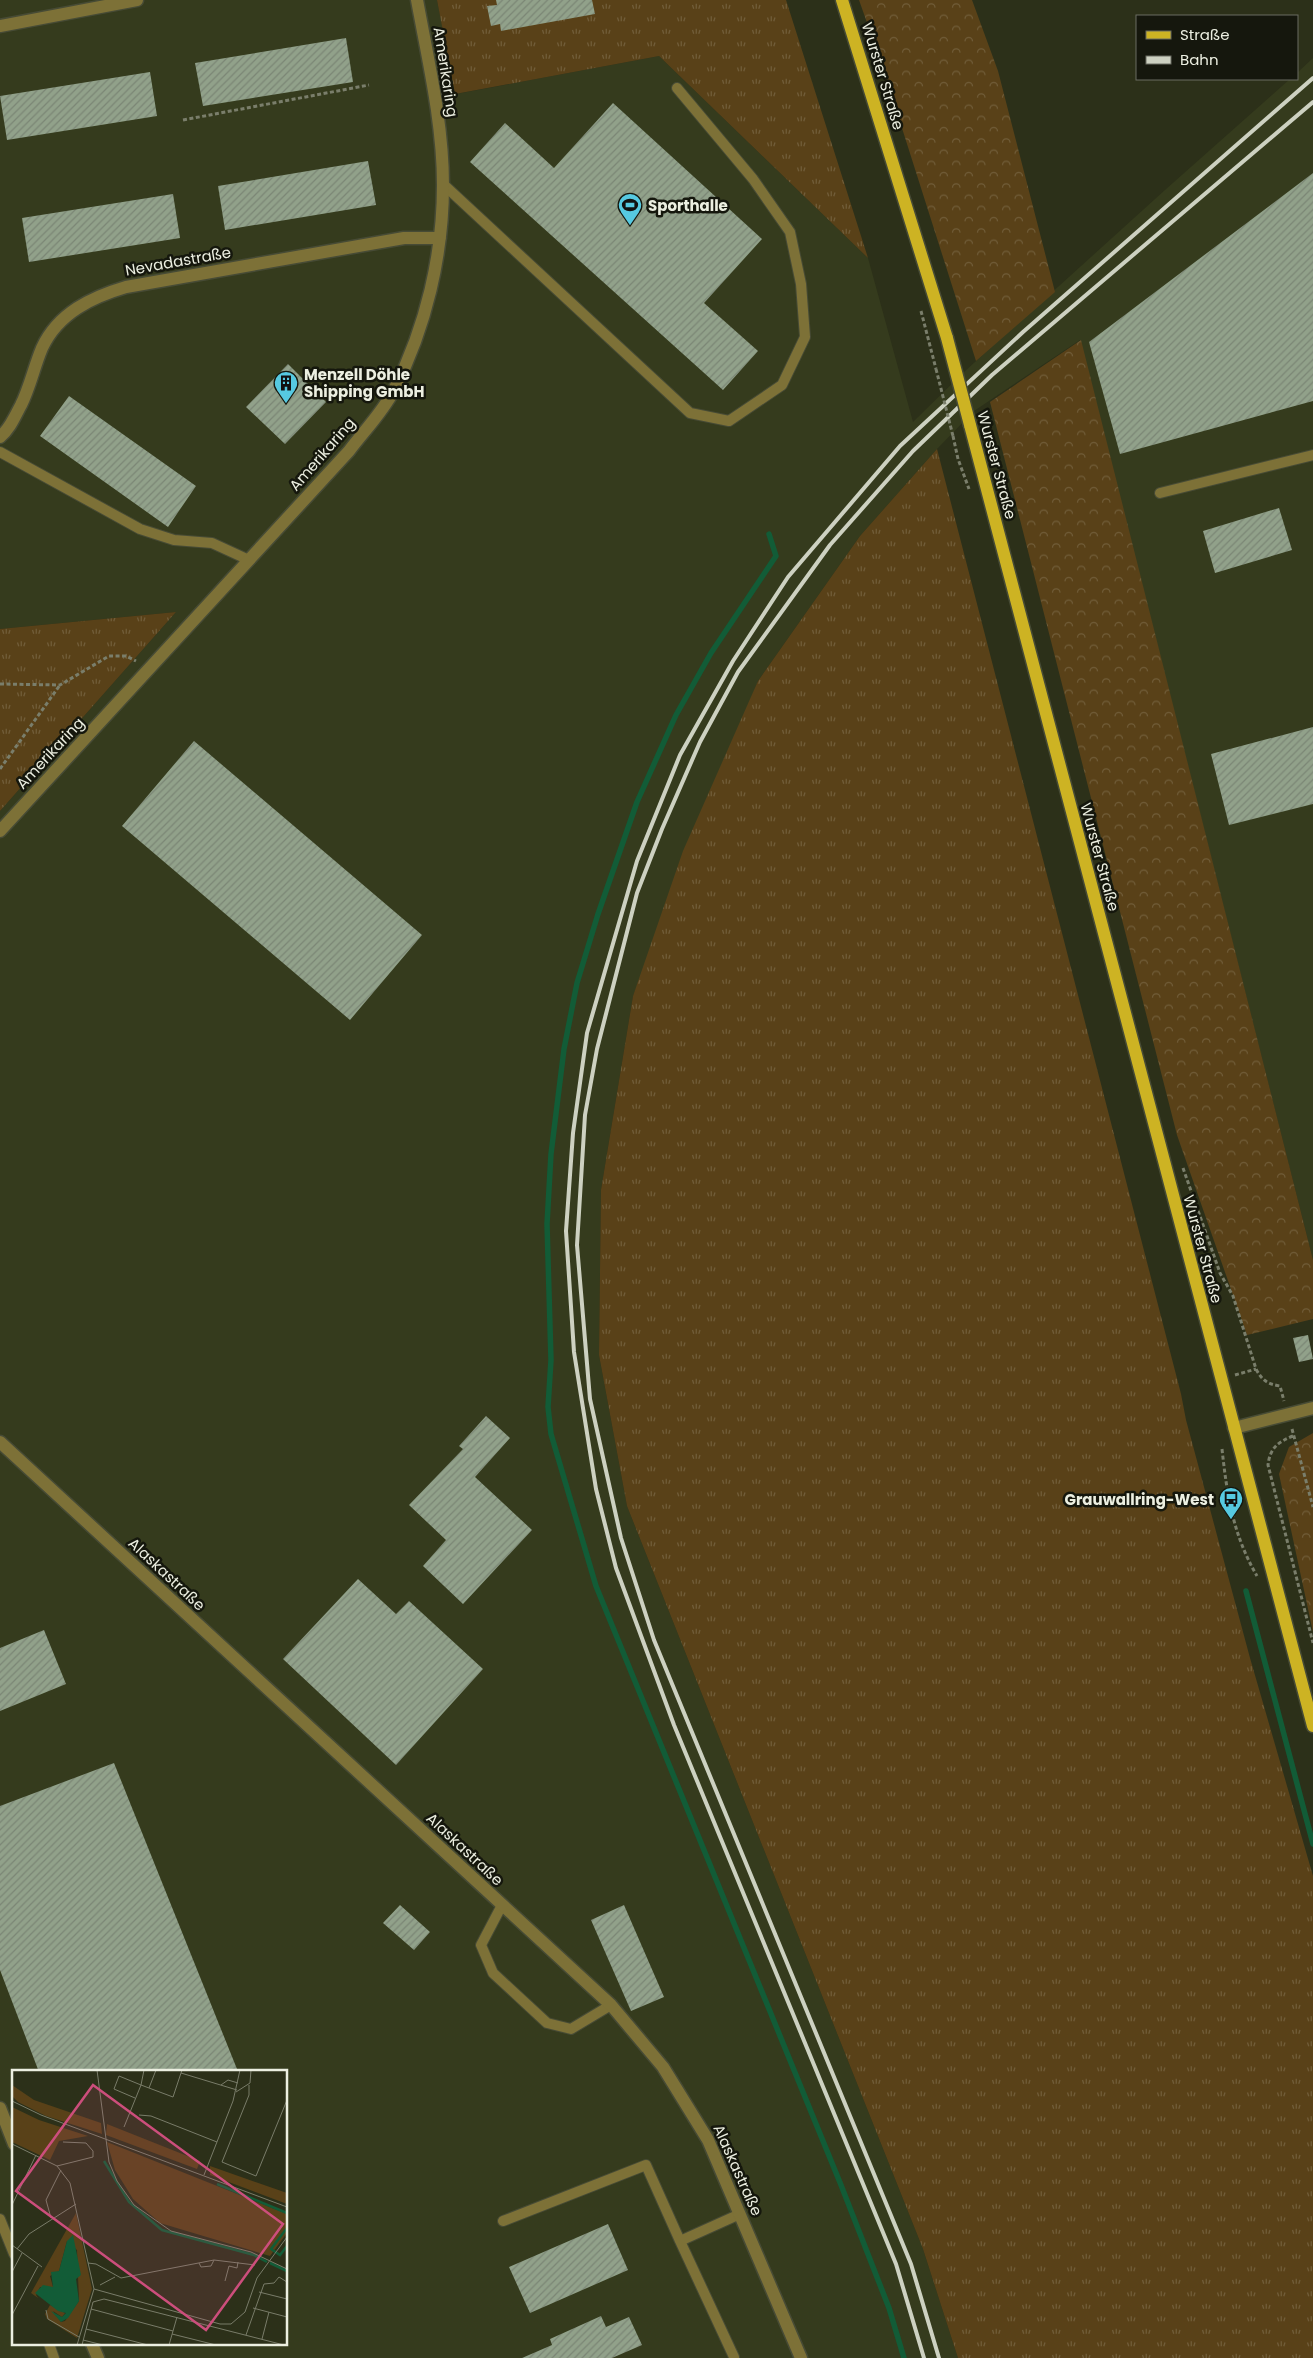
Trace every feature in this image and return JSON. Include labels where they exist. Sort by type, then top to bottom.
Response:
[{"type":"main road","name":"Wurster Straße","points":[[842,0],[947,338],[1313,1726]]},
{"type":"street","points":[[0,26],[137,0]]},
{"type":"street","name":"Amerikaring","points":[[0,831],[349,451],[394,392],[425,314],[440,238],[443,184],[436,106],[417,0]]},
{"type":"street","name":"Nevadastraße","points":[[0,437],[10,424],[30,388],[42,348],[52,330],[78,307],[104,293],[126,286],[404,238],[440,238]]},
{"type":"street","points":[[1234,1428],[1313,1408]]},
{"type":"street","name":"Alaskastraße","points":[[0,1442],[611,2005],[663,2067],[708,2140],[801,2358]]},
{"type":"street","points":[[0,2108],[12,2139]]},
{"type":"street","points":[[93,2346],[98,2358]]},
{"type":"lane","points":[[443,184],[690,413],[729,421],[782,386],[805,337],[801,284],[790,232],[753,179],[677,88]]},
{"type":"lane","points":[[0,452],[140,530],[174,540],[212,543],[249,560]]},
{"type":"lane","points":[[1160,493],[1313,455]]},
{"type":"lane","points":[[502,1904],[481,1945],[493,1973],[547,2023],[571,2029],[611,2005]]},
{"type":"lane","points":[[503,2221],[646,2165],[734,2357]]},
{"type":"lane","points":[[680,2241],[740,2214]]},
{"type":"lane","points":[[0,2219],[12,2249]]},
{"type":"lane","points":[[50,2346],[54,2358]]},
{"type":"path","points":[[183,120],[369,85]]},
{"type":"path","points":[[936,369],[953,436]]},
{"type":"path","points":[[0,769],[60,685],[108,656],[126,656],[150,668]]},
{"type":"path","points":[[0,684],[60,685]]},
{"type":"path","points":[[1313,1507],[1293,1436],[1279,1441],[1269,1455],[1268,1465],[1313,1643]]},
{"type":"path","points":[[1222,1443],[1227,1496],[1244,1555],[1260,1582]]},
{"type":"shaded area","points":[[0,0],[437,0],[456,94],[659,56],[868,258],[913,422],[964,372],[1165,190],[1289,80],[1298,80],[1298,72],[1313,58],[1313,1260],[1080,340],[974,411],[937,449],[860,536],[758,681],[633,996],[601,1190],[599,1355],[627,1506],[923,2249],[958,2358],[0,2358],[0,811],[176,612],[0,629]]},
{"type":"green space","points":[[437,0],[786,0],[868,258],[659,56],[455,94]]},
{"type":"green space","points":[[859,0],[972,0],[998,71],[1055,292],[976,361],[881,62]]},
{"type":"green space","points":[[1081,340],[1313,1260],[1313,1319],[1247,1335],[1177,1135],[990,402]]},
{"type":"green space","points":[[937,449],[1181,1394],[1186,1420],[1250,1658],[1313,1876],[1313,2358],[958,2358],[923,2249],[627,1506],[599,1355],[601,1190],[633,996],[683,851],[758,681],[860,536]]},
{"type":"green space","points":[[176,612],[0,811],[0,629]]},
{"type":"green space","points":[[1313,1433],[1313,1632],[1279,1474],[1289,1447]]},
{"type":"building","points":[[496,0],[592,0],[595,14],[501,31],[500,24],[491,26],[487,6],[497,5]]},
{"type":"building","points":[[346,38],[353,82],[203,106],[195,63]]},
{"type":"building","points":[[150,72],[157,116],[7,140],[0,96]]},
{"type":"building","points":[[613,103],[762,239],[704,303],[758,351],[723,390],[470,162],[505,123],[554,168]]},
{"type":"building","points":[[368,161],[376,205],[225,230],[218,186]]},
{"type":"building","points":[[1313,173],[1313,401],[1120,454],[1089,342]]},
{"type":"building","points":[[173,194],[180,238],[29,262],[22,218]]},
{"type":"building","name":"Menzell Döhle Shipping GmbH","points":[[288,364],[326,402],[285,444],[246,407]]},
{"type":"building","points":[[69,396],[196,486],[168,527],[40,436]]},
{"type":"building","points":[[1279,508],[1292,550],[1215,573],[1203,531]]},
{"type":"building","points":[[1313,727],[1313,804],[1229,825],[1211,754]]},
{"type":"building","points":[[194,741],[422,935],[350,1020],[122,826]]},
{"type":"building","points":[[1308,1335],[1313,1359],[1299,1362],[1293,1338]]},
{"type":"building","points":[[486,1416],[510,1438],[475,1477],[532,1530],[463,1604],[423,1566],[446,1540],[409,1505],[463,1449],[459,1446]]},
{"type":"building","points":[[358,1579],[396,1614],[409,1601],[483,1669],[396,1765],[283,1659]]},
{"type":"building","points":[[44,1630],[66,1684],[0,1711],[0,1648]]},
{"type":"building","points":[[114,1763],[237,2069],[38,2070],[0,1970],[0,1806]]},
{"type":"building","points":[[400,1905],[430,1932],[414,1950],[383,1923]]},
{"type":"building","points":[[624,1905],[664,1997],[631,2011],[591,1920]]},
{"type":"building","points":[[608,2224],[628,2270],[530,2313],[509,2267]]},
{"type":"building","points":[[601,2316],[606,2327],[629,2317],[642,2345],[612,2358],[522,2358],[552,2345],[550,2339]]},
{"type":"waterway","points":[[769,534],[776,556],[711,653],[676,715],[637,802],[598,914],[577,983],[564,1049],[551,1154],[547,1224],[551,1360],[548,1407],[551,1434],[596,1586],[841,2185],[889,2308],[904,2358]]},
{"type":"waterway","points":[[1246,1591],[1313,1844]]},
{"type":"railway","points":[[924,2358],[896,2264],[674,1725],[616,1568],[596,1489],[574,1352],[566,1231],[573,1133],[587,1033],[637,861],[680,755],[733,661],[788,577],[900,446],[1023,332],[1313,78]]},
{"type":"railway","points":[[939,2358],[911,2264],[654,1640],[621,1538],[590,1399],[577,1245],[585,1115],[597,1049],[637,893],[662,829],[700,742],[738,672],[830,545],[913,451],[992,375],[1313,102]]},
{"type":"place","name":"Sporthalle","points":[[630,226]]},
{"type":"place","name":"Menzell Döhle Shipping GmbH","points":[[286,404]]},
{"type":"place","name":"Grauwallring-West","points":[[1231,1520]]}]
